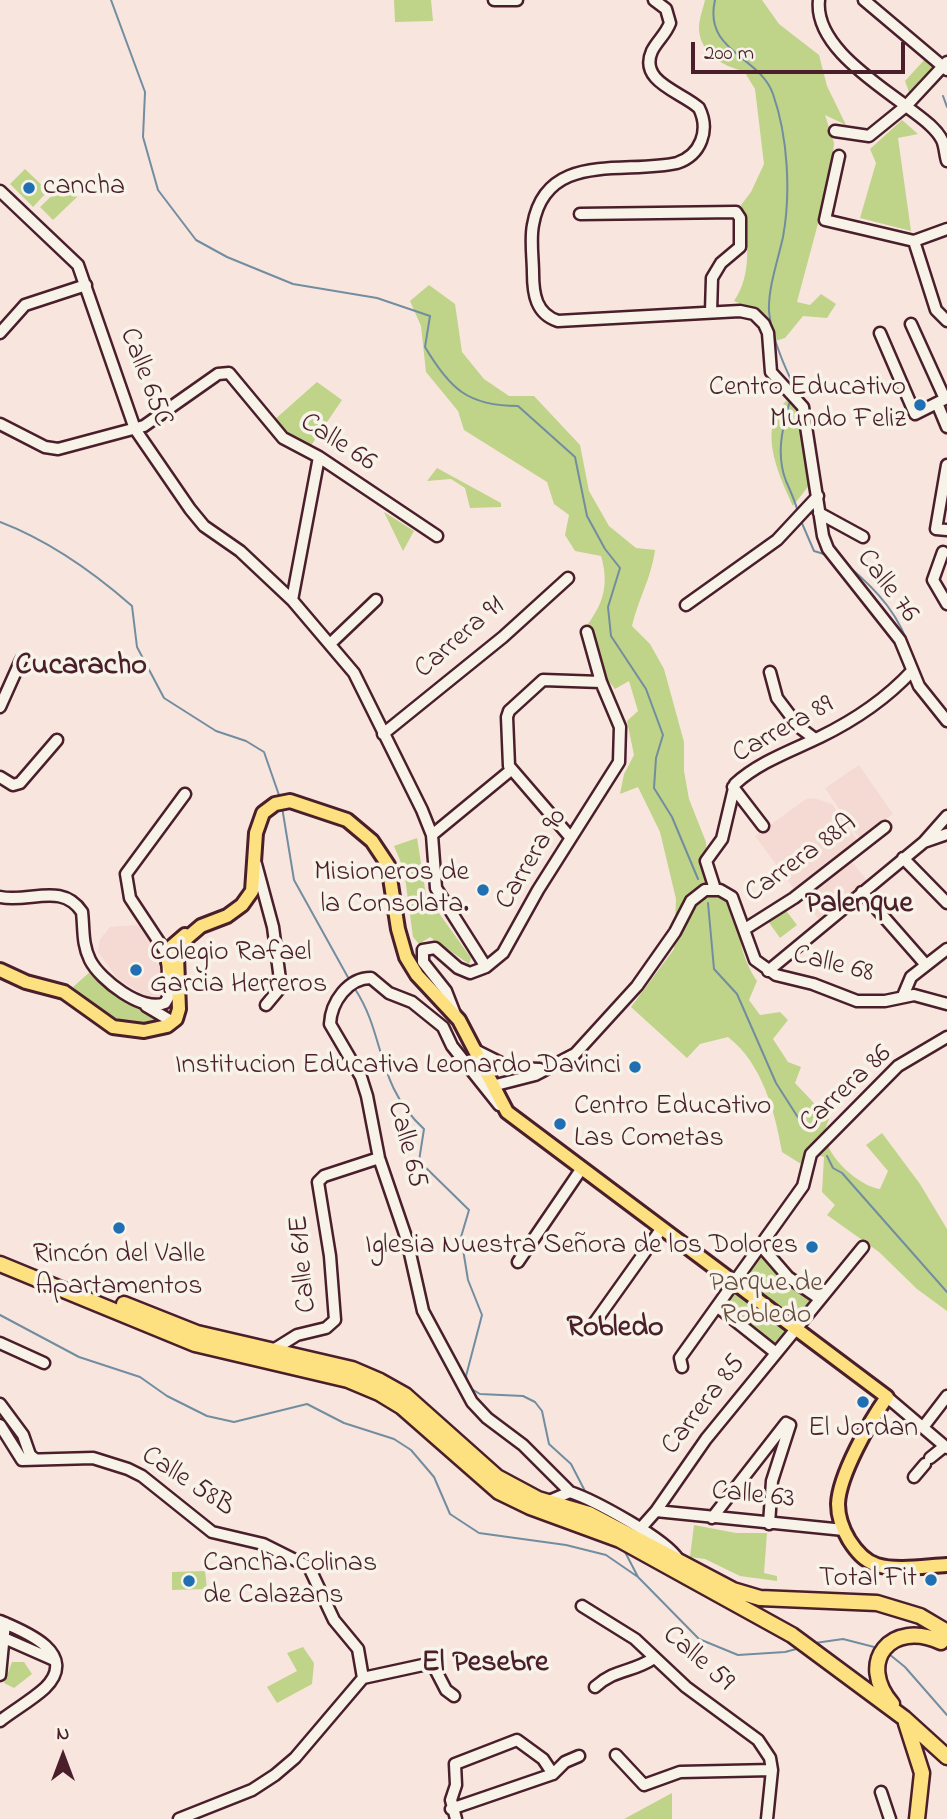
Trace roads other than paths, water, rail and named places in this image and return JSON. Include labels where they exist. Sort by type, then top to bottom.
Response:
[{"type":"highway","points":[[0,1254],[197,1333],[352,1369],[397,1390],[497,1478],[545,1502],[591,1508],[643,1553],[772,1624],[904,1718],[922,1773],[917,1819]]},
{"type":"highway","points":[[0,1264],[195,1344],[365,1386],[402,1407],[499,1492],[530,1507],[606,1523],[700,1574],[747,1595],[860,1602],[895,1607],[920,1616],[945,1640]]},
{"type":"highway","points":[[945,1640],[922,1634],[905,1635],[884,1649],[877,1665],[882,1692],[904,1718],[947,1757]]},
{"type":"main road","points":[[0,970],[26,982],[64,992],[113,1027],[150,1031],[173,1022],[179,1009],[179,989],[173,965],[180,944],[189,933],[242,905],[254,884],[256,833],[265,810],[279,802],[290,801],[347,820],[372,841],[390,870],[398,929],[406,957],[417,975],[455,1014],[496,1085],[507,1112]]},
{"type":"main road","name":"Calle 65","points":[[507,1112],[887,1397]]},
{"type":"main road","points":[[887,1397],[872,1421],[842,1486],[838,1505],[844,1530],[855,1549],[870,1562],[888,1567],[947,1565]]},
{"type":"street","points":[[494,0],[517,0]]},
{"type":"street","points":[[580,214],[736,212],[740,218],[740,247],[720,263],[712,278],[711,312],[558,321],[543,313],[534,296],[533,224],[540,204],[558,182],[570,174],[591,170],[677,163],[690,157],[701,142],[704,127],[699,108],[654,79],[650,70],[653,49],[670,23],[666,9],[654,0]]},
{"type":"street","points":[[819,0],[821,23],[836,46],[942,139],[947,161]]},
{"type":"street","points":[[835,131],[869,136],[906,106],[945,67],[864,0]]},
{"type":"street","points":[[839,156],[825,220],[914,241],[947,229]]},
{"type":"street","name":"Calle 65C","points":[[0,191],[74,258],[86,285],[135,429],[196,517],[240,551],[292,600],[354,673],[418,799],[432,835],[436,888],[486,967]]},
{"type":"street","points":[[914,241],[936,310],[945,316]]},
{"type":"street","points":[[0,333],[24,305],[86,285]]},
{"type":"street","name":"Calle 76","points":[[711,312],[747,311],[758,317],[768,333],[774,377],[803,407],[819,513],[828,550],[895,632],[919,686],[947,721]]},
{"type":"street","points":[[911,324],[943,400],[947,427]]},
{"type":"street","points":[[880,333],[915,414],[943,400]]},
{"type":"street","name":"Calle 66","points":[[135,429],[154,420],[218,374],[229,373],[279,435],[320,457],[437,536]]},
{"type":"street","points":[[0,424],[45,447],[58,449],[135,429]]},
{"type":"street","points":[[292,600],[320,457]]},
{"type":"street","points":[[942,530],[947,465]]},
{"type":"street","points":[[686,605],[778,540],[818,496]]},
{"type":"street","name":"Calle 76","points":[[819,513],[863,537]]},
{"type":"street","points":[[941,552],[933,580],[947,604]]},
{"type":"street","name":"Carrera 91","points":[[383,734],[433,696],[568,579]]},
{"type":"street","points":[[331,643],[376,600]]},
{"type":"street","name":"Carrera 90","points":[[486,967],[507,948],[571,838],[613,774],[622,750],[620,727],[601,682],[587,632]]},
{"type":"street","points":[[0,707],[21,660]]},
{"type":"street","name":"Carrera 89","points":[[710,890],[714,886],[706,861],[722,839],[733,787],[767,762],[815,739],[882,701],[912,671]]},
{"type":"street","points":[[770,672],[775,681],[777,698],[799,727],[815,739]]},
{"type":"street","points":[[571,838],[511,771],[507,757],[507,715],[545,680],[601,682]]},
{"type":"street","points":[[0,777],[13,785],[20,783],[57,740]]},
{"type":"street","points":[[432,835],[511,771]]},
{"type":"street","points":[[733,787],[763,827]]},
{"type":"street","points":[[134,999],[155,1006],[167,1000],[173,965],[161,941],[139,915],[130,898],[126,874],[184,794]]},
{"type":"street","points":[[768,971],[924,842],[947,816]]},
{"type":"street","name":"Carrera 88A","points":[[746,929],[788,903],[885,827]]},
{"type":"street","points":[[924,842],[947,834]]},
{"type":"street","points":[[903,858],[947,904]]},
{"type":"street","points":[[256,863],[273,927],[281,987],[266,1005]]},
{"type":"street","points":[[496,1085],[554,1067],[575,1054],[615,1011],[661,954],[691,901],[700,892],[710,890]]},
{"type":"street","name":"Calle 68","points":[[710,890],[729,894],[742,918],[752,955],[768,971],[857,1001],[885,1001],[914,995],[947,1004]]},
{"type":"street","points":[[862,892],[926,965]]},
{"type":"street","points":[[0,897],[55,894],[71,900],[82,912],[83,942],[90,961],[103,978],[173,1022]]},
{"type":"street","points":[[161,941],[189,933]]},
{"type":"street","points":[[455,1014],[446,991],[423,962],[423,950],[435,948],[467,972],[476,972],[486,967]]},
{"type":"street","points":[[903,996],[908,981],[947,949]]},
{"type":"street","name":"Calle 65","points":[[507,1112],[474,1074],[443,1027],[426,1012],[389,993],[374,978],[360,980],[338,997],[330,1024],[364,1086],[379,1158],[407,1240],[421,1305],[466,1394],[481,1412],[523,1444],[570,1492]]},
{"type":"street","name":"Carrera 86","points":[[680,1365],[803,1186],[811,1154],[898,1066],[947,1037]]},
{"type":"street","points":[[477,1051],[511,1068],[554,1067]]},
{"type":"street","name":"Calle 61E","points":[[303,1356],[296,1348],[297,1335],[326,1328],[335,1320],[330,1256],[318,1182],[324,1176],[379,1158]]},
{"type":"street","points":[[518,1262],[582,1168]]},
{"type":"street","points":[[595,1322],[663,1228]]},
{"type":"street","points":[[762,1247],[789,1277],[820,1299]]},
{"type":"street","name":"Carrera 85","points":[[640,1529],[656,1511],[705,1439],[863,1247]]},
{"type":"street","points":[[718,1307],[776,1353]]},
{"type":"street","points":[[273,1350],[297,1335]]},
{"type":"street","points":[[0,1343],[44,1363]]},
{"type":"street","points":[[924,1426],[947,1396]]},
{"type":"street","name":"Calle 65","points":[[887,1397],[946,1447]]},
{"type":"street","points":[[0,1404],[23,1435],[30,1455],[35,1459]]},
{"type":"street","points":[[712,1518],[782,1426],[789,1423],[788,1436],[772,1481],[769,1524]]},
{"type":"street","points":[[0,1425],[18,1457],[25,1461],[35,1459]]},
{"type":"street","points":[[914,1478],[928,1461],[946,1447]]},
{"type":"street","name":"Calle 58B","points":[[35,1459],[93,1458],[128,1469],[142,1476],[212,1532],[263,1545],[309,1567],[316,1576],[334,1620],[359,1649],[363,1678]]},
{"type":"street","points":[[545,1502],[570,1492],[591,1508]]},
{"type":"street","name":"Calle 63","points":[[656,1511],[844,1530]]},
{"type":"street","points":[[606,1523],[640,1529],[672,1549],[678,1560]]},
{"type":"street","name":"Calle 59","points":[[582,1606],[635,1639],[703,1700],[758,1740],[772,1766]]},
{"type":"street","points":[[0,1675],[3,1622],[39,1638],[54,1660],[54,1674],[44,1688],[0,1721]]},
{"type":"street","points":[[4,1638],[54,1660]]},
{"type":"street","points":[[595,1687],[609,1675],[654,1658]]},
{"type":"street","points":[[179,1819],[252,1790],[275,1775],[295,1758],[363,1678],[432,1663],[446,1690],[454,1696]]},
{"type":"street","points":[[456,1819],[451,1805],[456,1785],[455,1764],[514,1740],[535,1752],[553,1774]]},
{"type":"street","points":[[616,1755],[645,1785],[680,1772],[772,1766],[766,1819]]},
{"type":"street","points":[[451,1805],[553,1774],[565,1762],[579,1756]]},
{"type":"street","points":[[881,1792],[890,1819]]},
{"type":"waterway","points":[[111,0],[145,92],[143,137],[158,190],[196,240],[227,257],[293,284],[377,298],[430,316],[425,347],[452,384],[462,392],[486,403],[518,406],[575,457],[587,516],[605,549],[620,568],[608,607],[611,636],[646,689],[663,735],[656,758],[654,788],[672,817],[698,879]]},
{"type":"waterway","points":[[715,0],[717,31],[725,43],[766,81],[773,94],[782,128],[787,165],[787,202],[769,311],[781,357],[792,382]]},
{"type":"waterway","points":[[943,96],[947,107]]},
{"type":"waterway","points":[[789,404],[782,433],[781,462],[798,512]]},
{"type":"waterway","points":[[801,521],[814,551],[827,555]]},
{"type":"waterway","points":[[0,522],[36,538],[70,558],[132,606],[137,647],[164,698],[216,731],[246,741],[264,752],[280,798]]},
{"type":"waterway","points":[[847,565],[869,585],[895,616],[912,656]]},
{"type":"waterway","points":[[922,680],[928,690]]},
{"type":"waterway","points":[[282,807],[294,880],[350,981]]},
{"type":"waterway","points":[[708,903],[714,969],[737,994],[776,1083],[806,1130]]},
{"type":"waterway","points":[[355,989],[372,1024],[397,1095],[424,1129],[419,1161],[469,1210],[461,1237],[468,1280],[482,1315],[466,1376],[468,1384]]},
{"type":"waterway","points":[[827,1156],[833,1168],[842,1173],[947,1292]]},
{"type":"waterway","points":[[0,1315],[79,1357],[140,1377],[167,1396],[207,1416],[234,1422],[307,1404],[344,1423],[394,1439],[411,1450],[434,1477],[450,1514],[479,1533],[566,1545],[606,1555],[638,1577],[699,1639],[738,1655],[785,1652],[800,1648]]},
{"type":"waterway","points":[[470,1388],[480,1394],[523,1396],[535,1402],[542,1411],[549,1444],[571,1464],[586,1493]]},
{"type":"waterway","points":[[624,1550],[638,1577]]},
{"type":"waterway","points":[[815,1643],[843,1639],[878,1648]]},
{"type":"waterway","points":[[889,1654],[905,1667],[947,1715]]},
{"type":"place","name":"cancha","points":[[29,188]]},
{"type":"place","name":"Centro Educativo Mundo Feliz","points":[[920,405]]},
{"type":"place","name":"Misioneros de la Consolata.","points":[[483,890]]},
{"type":"place","name":"Colegio Rafael Garcia Herreros","points":[[136,970]]},
{"type":"place","name":"Institucion Educativa Leonardo Davinci","points":[[635,1067]]},
{"type":"place","name":"Centro Educativo Las Cometas","points":[[560,1124]]},
{"type":"place","name":"Rincón del Valle Apartamentos","points":[[119,1228]]},
{"type":"place","name":"Iglesia Nuestra Señora de los Dolores","points":[[812,1247]]},
{"type":"place","name":"El Jordan","points":[[863,1402]]},
{"type":"place","name":"Total Fit","points":[[931,1580]]},
{"type":"place","name":"Cancha Colinas de Calazans","points":[[189,1581]]},
{"type":"district","name":"Cucaracho","points":[[81,668]]},
{"type":"district","name":"Palenque","points":[[859,906]]},
{"type":"district","name":"Robledo","points":[[615,1330]]},
{"type":"district","name":"El Pesebre","points":[[485,1665]]},
{"type":"park label","name":"Parque de Robledo","points":[[766,1301]]}]
